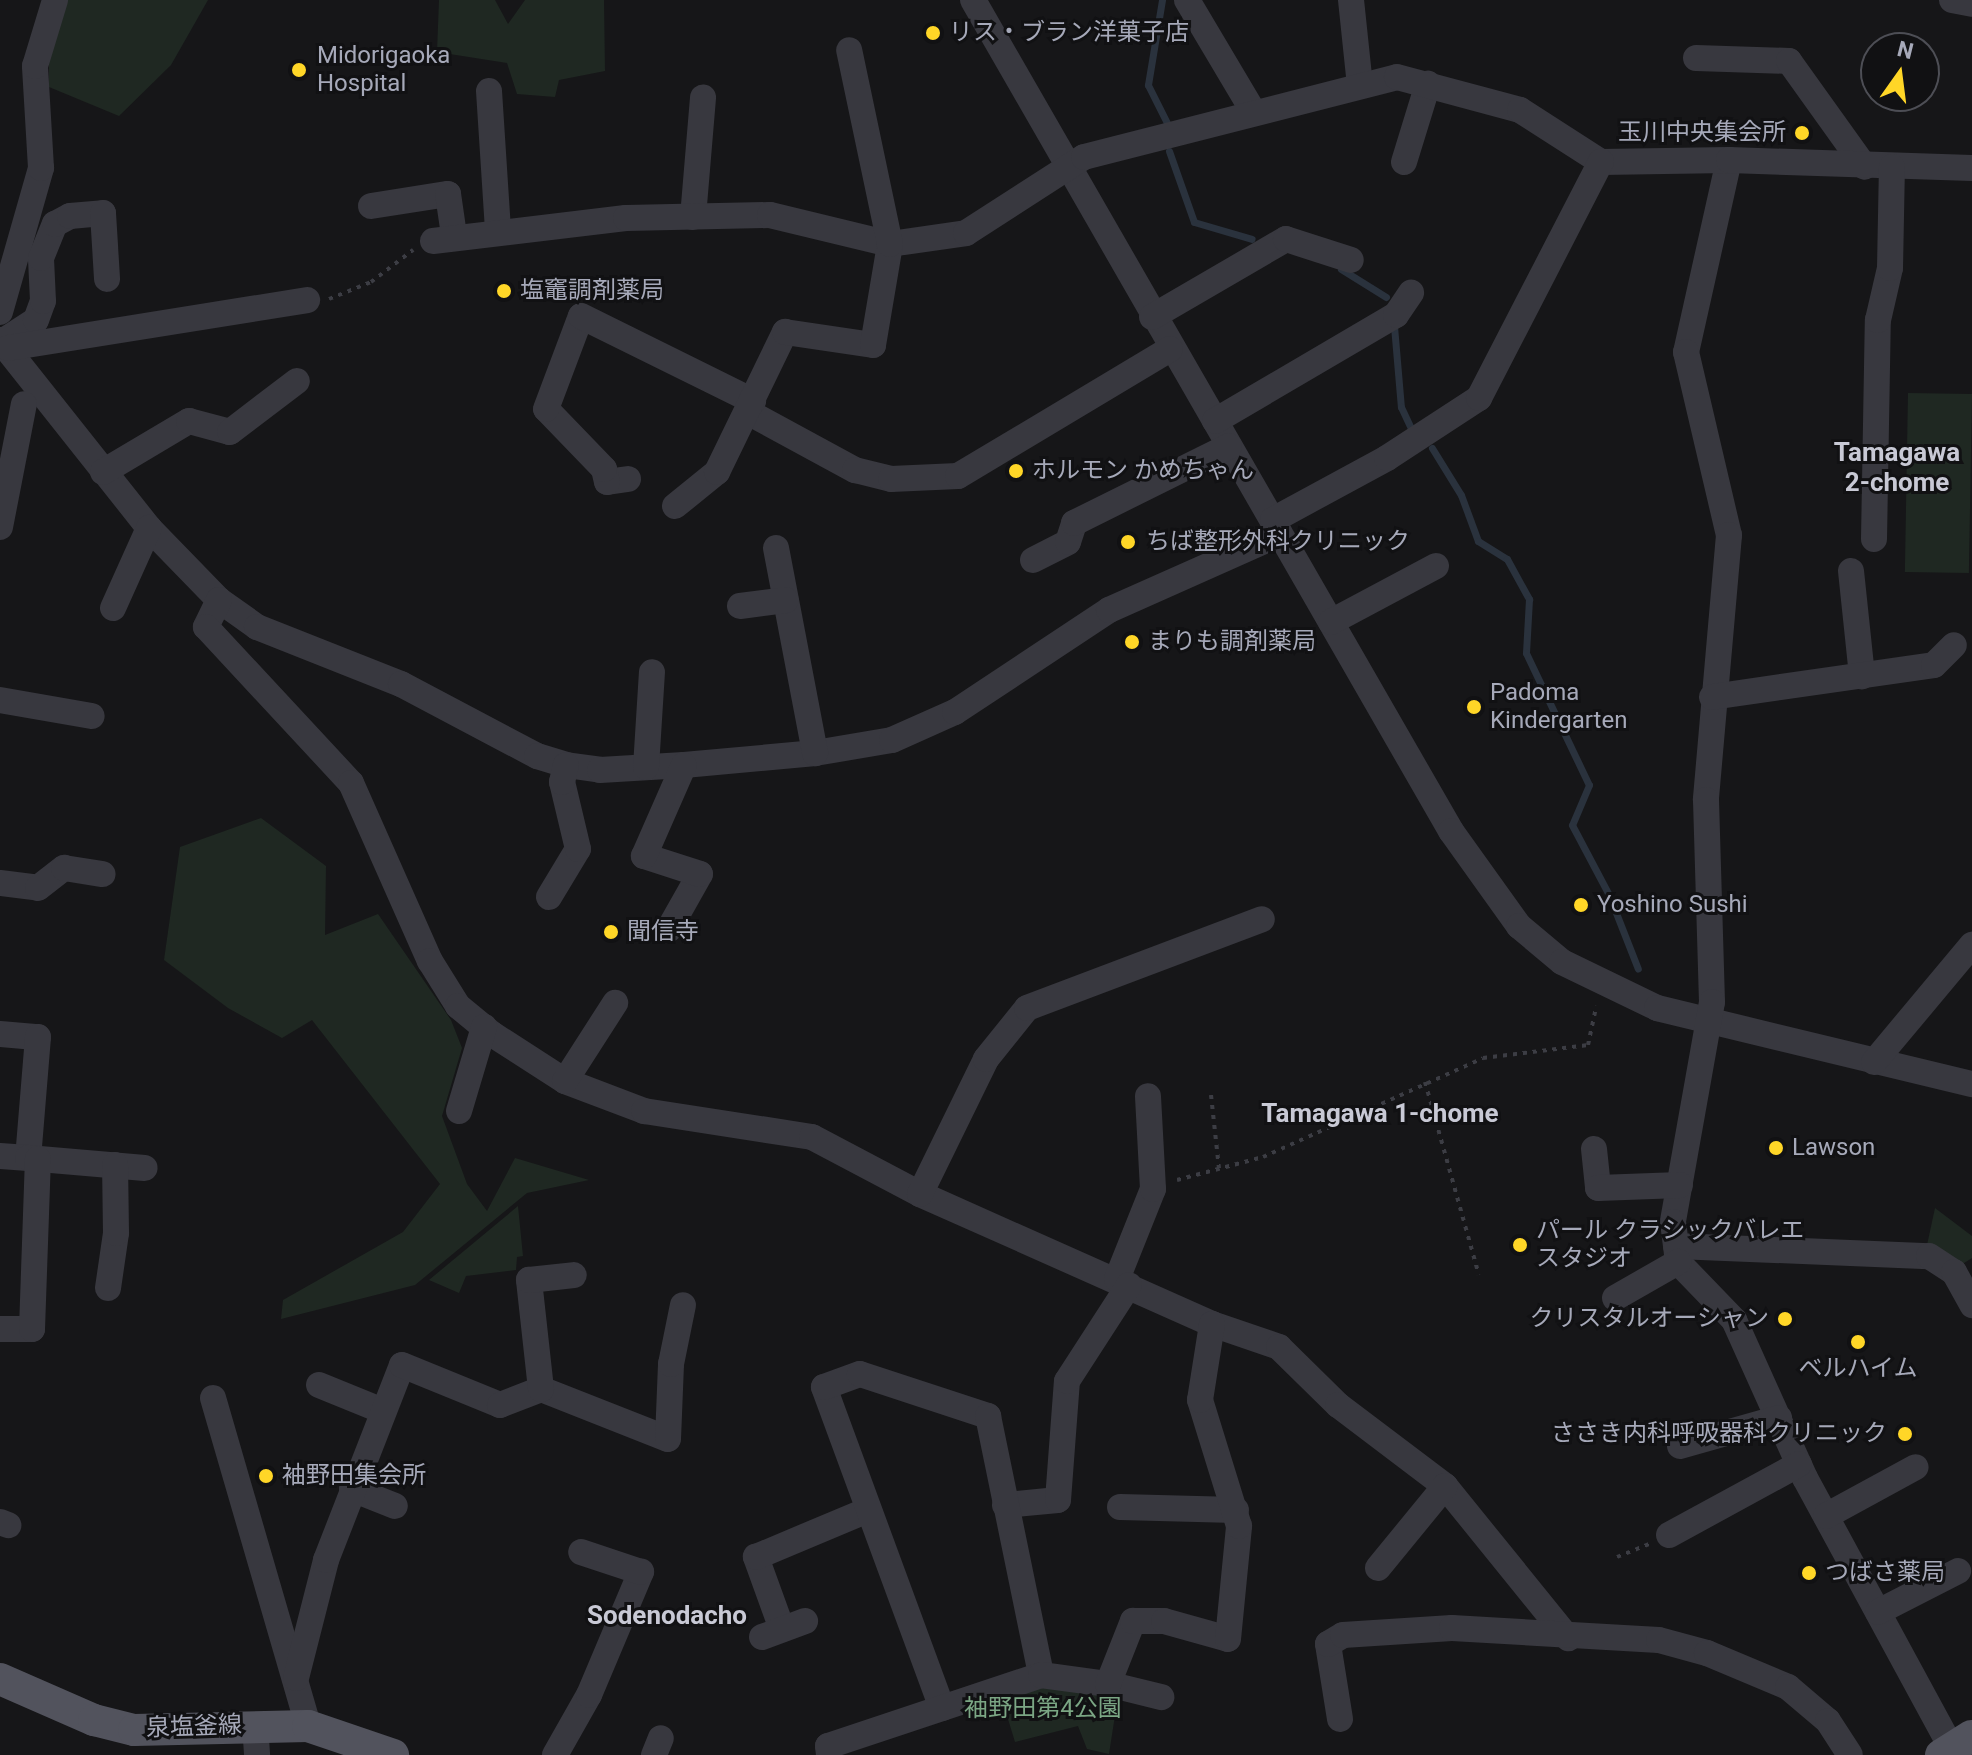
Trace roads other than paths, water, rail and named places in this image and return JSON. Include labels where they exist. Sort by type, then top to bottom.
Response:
[{"type":"main road","name":"泉塩釜線","points":[[0,1679],[94,1720],[134,1730],[256,1740],[308,1726],[393,1755]]},
{"type":"street","points":[[0,312],[41,168],[35,66],[55,0]]},
{"type":"street","points":[[973,0],[1170,349],[1215,421],[1451,831],[1519,926],[1562,962],[1619,993],[1710,1022],[1972,1084]]},
{"type":"street","points":[[1351,0],[1360,86]]},
{"type":"street","points":[[1952,0],[1972,4]]},
{"type":"street","points":[[1196,3],[1254,113]]},
{"type":"street","points":[[675,506],[717,472],[785,332],[873,345],[890,244],[849,50]]},
{"type":"street","points":[[1696,58],[1789,61],[1865,167]]},
{"type":"street","points":[[371,206],[448,194],[443,238],[693,217],[797,218],[890,244],[966,233],[1084,157],[1397,77],[1520,110],[1601,162],[1729,160],[1865,167],[1972,168]]},
{"type":"street","points":[[1404,162],[1428,84]]},
{"type":"street","points":[[489,91],[498,231]]},
{"type":"street","points":[[693,217],[703,97]]},
{"type":"street","points":[[1729,160],[1686,352],[1729,535],[1712,697],[1706,800],[1710,1022],[1673,1222],[1677,1254],[1734,1320],[1799,1464],[1955,1747]]},
{"type":"street","points":[[20,397],[103,472],[149,528],[219,600],[257,627],[401,684],[537,756],[566,765],[646,767],[815,753],[892,740],[955,712],[1109,610],[1276,527],[1479,398],[1601,162]]},
{"type":"street","points":[[1874,539],[1878,320],[1890,268],[1892,167]]},
{"type":"street","points":[[3,344],[36,320],[43,301],[41,258],[55,224],[70,216],[103,213],[107,279]]},
{"type":"street","points":[[1152,317],[1286,239],[1351,260]]},
{"type":"street","points":[[1215,421],[1396,315],[1411,293]]},
{"type":"street","points":[[3,344],[307,300]]},
{"type":"street","points":[[609,482],[604,469],[546,409],[581,316],[750,407],[855,470],[891,479],[958,476],[1170,349]]},
{"type":"street","points":[[0,527],[20,397],[3,344]]},
{"type":"street","points":[[103,472],[189,421],[230,432],[297,381]]},
{"type":"street","points":[[1033,560],[1068,542],[1074,523],[1229,446]]},
{"type":"street","points":[[113,608],[149,528]]},
{"type":"street","points":[[776,548],[815,753]]},
{"type":"street","points":[[1331,622],[1436,566]]},
{"type":"street","points":[[1851,571],[1862,676]]},
{"type":"street","points":[[219,600],[206,627],[351,783],[430,961],[458,1006],[484,1027],[565,1081],[644,1111],[812,1137],[920,1194],[1212,1324],[1279,1347],[1338,1405],[1445,1486],[1568,1638]]},
{"type":"street","points":[[740,606],[786,600]]},
{"type":"street","points":[[1712,697],[1934,665],[1954,645]]},
{"type":"street","points":[[646,767],[652,672]]},
{"type":"street","points":[[0,700],[92,716]]},
{"type":"street","points":[[549,897],[578,849],[562,782],[566,765]]},
{"type":"street","points":[[669,929],[700,874],[644,856],[684,765]]},
{"type":"street","points":[[0,883],[38,888],[64,868],[103,874]]},
{"type":"street","points":[[920,1194],[986,1059],[1027,1008],[1262,919]]},
{"type":"street","points":[[1874,1062],[1972,945]]},
{"type":"street","points":[[565,1081],[615,1003]]},
{"type":"street","points":[[459,1111],[484,1027]]},
{"type":"street","points":[[0,1034],[38,1037],[33,1158],[32,1329],[0,1329]]},
{"type":"street","points":[[1005,1505],[1058,1500],[1067,1381],[1073,1364],[1123,1282],[1153,1189],[1148,1096]]},
{"type":"street","points":[[1594,1149],[1598,1188],[1680,1185]]},
{"type":"street","points":[[0,1156],[145,1168]]},
{"type":"street","points":[[108,1288],[116,1233],[115,1165]]},
{"type":"street","points":[[1615,1298],[1677,1254],[1929,1256],[1954,1272],[1972,1305]]},
{"type":"street","points":[[541,1389],[529,1280],[574,1275]]},
{"type":"street","points":[[296,1678],[352,1489],[402,1365],[500,1405],[541,1389],[668,1439],[671,1364],[683,1305]]},
{"type":"street","points":[[1108,1684],[1133,1621],[1164,1621],[1228,1639],[1239,1526],[1200,1400],[1212,1324]]},
{"type":"street","points":[[942,1708],[824,1387],[860,1374],[988,1416],[1041,1675]]},
{"type":"street","points":[[319,1385],[383,1411]]},
{"type":"street","points":[[213,1398],[308,1726]]},
{"type":"street","points":[[1680,1446],[1779,1418]]},
{"type":"street","points":[[1669,1535],[1799,1464]]},
{"type":"street","points":[[1826,1516],[1916,1467]]},
{"type":"street","points":[[1378,1568],[1445,1486]]},
{"type":"street","points":[[352,1489],[395,1506]]},
{"type":"street","points":[[1120,1507],[1236,1510]]},
{"type":"street","points":[[783,1629],[756,1557],[868,1510]]},
{"type":"street","points":[[555,1755],[589,1695],[641,1572],[581,1552]]},
{"type":"street","points":[[1878,1612],[1958,1571]]},
{"type":"street","points":[[1340,1719],[1328,1644],[1343,1635],[1452,1628],[1568,1638],[1659,1640],[1720,1659],[1788,1687],[1828,1721],[1850,1755]]},
{"type":"street","points":[[829,1755],[828,1746],[1041,1675],[1108,1684],[1161,1697]]},
{"type":"waterway","points":[[1162,0],[1148,85],[1167,123]]},
{"type":"waterway","points":[[1169,151],[1194,222],[1252,239]]},
{"type":"waterway","points":[[1341,269],[1386,297]]},
{"type":"waterway","points":[[1394,326],[1401,407],[1411,428]]},
{"type":"waterway","points":[[1432,448],[1461,495],[1478,541],[1507,559],[1529,599],[1526,653],[1589,785],[1572,825],[1609,895],[1638,969]]},
{"type":"place","name":"リス・ブラン洋菓子店","points":[[933,33]]},
{"type":"place","name":"Midorigaoka Hospital","points":[[299,70]]},
{"type":"place","name":"玉川中央集会所","points":[[1802,133]]},
{"type":"place","name":"塩竈調剤薬局","points":[[504,291]]},
{"type":"place","name":"ホルモン かめちゃん","points":[[1016,471]]},
{"type":"place","name":"ちば整形外科クリニック","points":[[1128,542]]},
{"type":"place","name":"まりも調剤薬局","points":[[1132,642]]},
{"type":"place","name":"Padoma Kindergarten","points":[[1474,707]]},
{"type":"place","name":"Yoshino Sushi","points":[[1581,905]]},
{"type":"place","name":"聞信寺","points":[[611,932]]},
{"type":"place","name":"Lawson","points":[[1776,1148]]},
{"type":"place","name":"パール クラシックバレエ スタジオ","points":[[1520,1245]]},
{"type":"place","name":"クリスタルオーシャン","points":[[1785,1319]]},
{"type":"place","name":"ベルハイム","points":[[1858,1342]]},
{"type":"place","name":"ささき内科呼吸器科クリニック","points":[[1905,1434]]},
{"type":"place","name":"袖野田集会所","points":[[266,1476]]},
{"type":"place","name":"つばさ薬局","points":[[1809,1573]]},
{"type":"district","name":"Tamagawa 2-chome","points":[[1897,468]]},
{"type":"district","name":"Tamagawa 1-chome","points":[[1380,1114]]},
{"type":"district","name":"Sodenodacho","points":[[667,1616]]},
{"type":"park label","name":"袖野田第4公園","points":[[1043,1709]]}]
